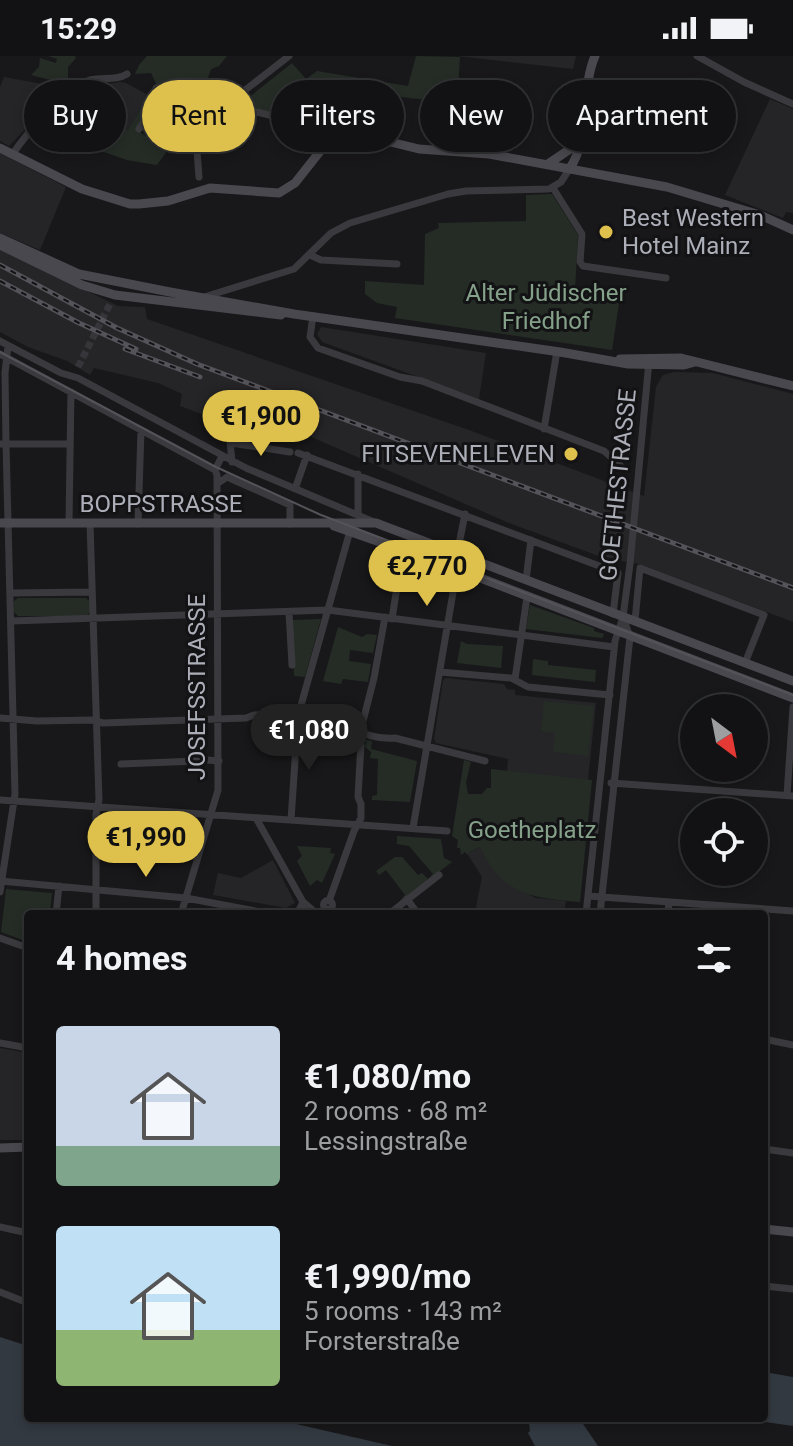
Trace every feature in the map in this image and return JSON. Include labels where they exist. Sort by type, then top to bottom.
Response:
[{"type":"street","points":[[255,82],[289,56]]},
{"type":"street","points":[[588,80],[595,56]]},
{"type":"street","points":[[697,56],[793,104]]},
{"type":"street","points":[[12,155],[73,89],[88,81],[127,74]]},
{"type":"street","points":[[139,129],[142,123]]},
{"type":"street","points":[[404,145],[489,154],[678,190],[760,215],[793,230]]},
{"type":"street","points":[[0,148],[82,189],[139,204],[168,201],[210,188],[279,193],[295,183],[319,152]]},
{"type":"street","points":[[197,152],[199,177]]},
{"type":"street","points":[[548,164],[569,152]]},
{"type":"street","points":[[202,297],[294,269],[331,233],[345,225],[466,191],[553,188],[570,168],[575,152]]},
{"type":"street","points":[[579,152],[597,173]]},
{"type":"street","points":[[553,188],[582,234],[580,262],[583,266],[666,278]]},
{"type":"street","points":[[0,238],[79,274],[202,297],[294,314],[611,360],[695,362],[793,386]]},
{"type":"street","points":[[0,245],[113,299],[277,315],[294,314]]},
{"type":"street","points":[[310,255],[321,260],[397,264]]},
{"type":"street","points":[[239,303],[241,293],[248,284]]},
{"type":"street","points":[[226,310],[239,303]]},
{"type":"street","points":[[313,316],[310,337],[318,348],[400,377],[422,381],[604,451],[622,467]]},
{"type":"street","points":[[0,341],[61,373],[76,372],[232,462],[376,523],[793,681]]},
{"type":"street","points":[[0,892],[15,801],[12,621],[4,523],[3,355],[8,346]]},
{"type":"street","points":[[544,429],[557,351]]},
{"type":"street","points":[[3,355],[215,470],[222,456]]},
{"type":"street","name":"GOETHESTRASSE","points":[[586,910],[649,361]]},
{"type":"street","points":[[69,523],[70,394]]},
{"type":"street","points":[[227,411],[232,462]]},
{"type":"street","points":[[138,524],[141,430]]},
{"type":"street","points":[[231,443],[298,453],[531,540],[526,580]]},
{"type":"street","points":[[3,444],[69,444]]},
{"type":"street","points":[[295,489],[298,453]]},
{"type":"street","name":"JOSEFSSTRASSE","points":[[182,910],[218,790],[215,470]]},
{"type":"street","points":[[358,474],[358,515]]},
{"type":"street","points":[[217,484],[227,477],[290,505],[290,524]]},
{"type":"street","points":[[457,554],[465,514]]},
{"type":"street","name":"BOPPSTRASSE","points":[[4,523],[376,523]]},
{"type":"street","points":[[90,523],[97,722],[96,910]]},
{"type":"street","name":"BOPPSTRASSE","points":[[323,524],[457,569],[793,698]]},
{"type":"street","points":[[291,820],[298,716],[350,531]]},
{"type":"street","name":"GOETHESTRASSE","points":[[531,540],[618,573],[618,616],[630,637],[600,910]]},
{"type":"street","points":[[329,901],[361,818],[358,797],[361,733],[402,555]]},
{"type":"street","name":"GOETHESTRASSE","points":[[635,621],[640,568],[764,615],[745,663]]},
{"type":"street","points":[[413,828],[457,569]]},
{"type":"street","points":[[0,601],[11,597],[91,592]]},
{"type":"street","points":[[515,679],[527,597]]},
{"type":"street","points":[[12,621],[328,610],[614,647]]},
{"type":"street","points":[[289,612],[292,665]]},
{"type":"street","points":[[440,672],[515,679],[528,687],[610,695]]},
{"type":"street","points":[[601,782],[790,796],[793,707]]},
{"type":"street","points":[[0,718],[97,722],[219,719],[292,713],[385,739],[395,738],[485,761]]},
{"type":"street","points":[[207,760],[219,761]]},
{"type":"street","points":[[121,764],[197,761]]},
{"type":"street","points":[[0,800],[447,831]]},
{"type":"street","points":[[256,818],[303,902],[312,910]]},
{"type":"street","points":[[394,910],[439,875]]},
{"type":"street","points":[[1,881],[186,898],[250,910]]},
{"type":"street","points":[[56,910],[59,886]]},
{"type":"street","points":[[588,896],[793,911]]},
{"type":"street","points":[[407,899],[415,910]]},
{"type":"street","points":[[299,910],[303,902]]},
{"type":"street","points":[[668,910],[669,902]]},
{"type":"street","points":[[0,938],[24,947]]},
{"type":"street","points":[[768,1040],[793,1045]]},
{"type":"street","points":[[0,1043],[24,1047]]},
{"type":"street","points":[[0,1148],[24,1147]]},
{"type":"street","points":[[768,1150],[793,1153]]},
{"type":"street","points":[[0,1227],[24,1232]]},
{"type":"street","points":[[768,1229],[793,1232]]},
{"type":"street","points":[[768,1286],[793,1289]]},
{"type":"street","points":[[0,1292],[24,1301]]},
{"type":"shaded area","points":[[457,56],[576,56],[573,69]]},
{"type":"shaded area","points":[[4,77],[24,81],[24,130],[9,146],[0,141],[0,87]]},
{"type":"shaded area","points":[[126,83],[142,92],[142,106],[128,131]]},
{"type":"shaded area","points":[[770,99],[793,109],[793,213],[786,212],[783,218],[725,195]]},
{"type":"shaded area","points":[[0,153],[66,187],[40,250],[0,233]]},
{"type":"shaded area","points":[[0,249],[118,306],[145,307],[147,319],[469,430],[644,496],[656,387],[663,375],[674,372],[713,373],[793,394],[793,622],[639,564],[604,558],[509,523],[263,416],[225,405],[225,423],[209,423],[204,415],[180,406],[182,394],[158,383],[94,368],[90,375],[67,361],[28,347],[0,332]]},
{"type":"shaded area","points":[[321,327],[486,353],[479,399],[322,342],[317,334]]},
{"type":"shaded area","points":[[443,680],[504,684],[507,689],[515,690],[515,695],[596,703],[588,780],[507,772],[508,759],[436,743],[434,739]]},
{"type":"shaded area","points":[[480,847],[495,870],[510,885],[536,898],[566,901],[565,910],[478,910],[482,877],[468,855]]},
{"type":"shaded area","points":[[273,860],[295,903],[286,908],[213,895],[218,873],[241,878]]},
{"type":"shaded area","points":[[0,1048],[24,1052],[24,1140],[0,1140]]},
{"type":"shaded area","points":[[0,1337],[24,1345],[24,1422],[287,1422],[392,1446],[0,1446]]},
{"type":"shaded area","points":[[768,1373],[793,1377],[793,1426],[766,1422],[768,1422]]},
{"type":"shaded area","points":[[526,1422],[582,1422],[598,1446],[535,1446],[528,1433],[529,1423]]},
{"type":"green space","points":[[48,56],[76,58],[68,67],[67,80],[31,75],[39,67],[40,58],[56,63],[57,59]]},
{"type":"green space","points":[[147,56],[227,56],[219,66],[211,69],[207,80],[154,80],[151,73],[135,74]]},
{"type":"green space","points":[[416,56],[460,57],[459,80],[420,80],[420,99],[404,97],[404,85],[408,86]]},
{"type":"green space","points":[[292,63],[306,79],[317,71],[372,80],[271,80],[271,114],[255,110],[255,92]]},
{"type":"green space","points":[[142,106],[142,121],[137,130],[142,134],[142,152],[166,152],[157,165],[104,152],[126,152],[126,129]]},
{"type":"green space","name":"Alter Jüdischer Friedhof","points":[[552,194],[578,235],[575,290],[621,290],[612,350],[395,318],[397,307],[377,303],[365,294],[365,281],[424,285],[425,234],[439,228],[438,223],[526,221],[526,195]]},
{"type":"green space","points":[[18,598],[86,598],[90,612],[86,616],[18,616],[14,612],[14,601]]},
{"type":"green space","points":[[530,605],[604,634],[602,638],[526,629]]},
{"type":"green space","points":[[321,619],[305,677],[294,676],[292,620]]},
{"type":"green space","points":[[338,627],[362,637],[377,635],[373,653],[350,650],[349,661],[371,664],[368,682],[343,679],[341,684],[323,681]]},
{"type":"green space","points":[[461,641],[503,646],[501,668],[457,663]]},
{"type":"green space","points":[[533,659],[548,661],[548,665],[596,670],[595,682],[532,675]]},
{"type":"green space","points":[[544,701],[594,706],[588,756],[553,752],[555,733],[541,731]]},
{"type":"green space","points":[[362,739],[372,741],[371,749],[417,761],[410,802],[372,800],[372,796],[377,795],[378,759],[370,758],[371,752],[362,744],[366,745]]},
{"type":"green space","name":"Goetheplatz","points":[[464,760],[471,762],[466,782],[468,794],[482,794],[491,788],[491,769],[592,780],[580,902],[533,896],[509,885],[489,863],[480,847],[468,855],[465,852],[461,855],[460,848],[457,848],[458,840],[452,836]]},
{"type":"green space","points":[[397,836],[441,839],[444,858],[452,862],[399,902],[405,895],[386,870],[379,875],[376,871],[395,857],[402,857],[418,875],[422,873],[428,879],[433,874],[409,846],[397,844]]},
{"type":"green space","points":[[297,846],[331,848],[330,853],[335,854],[322,883],[317,880],[310,886],[297,861],[302,856]]},
{"type":"green space","points":[[6,889],[52,893],[50,910],[24,910],[24,941],[1,932]]},
{"type":"tunnel","points":[[78,367],[111,302]]},
{"type":"tram line","points":[[0,352],[216,467],[321,515],[793,695]]},
{"type":"railway","points":[[0,265],[117,328],[197,364],[793,588]]},
{"type":"railway","points":[[0,281],[136,349]]},
{"type":"railway","points":[[125,349],[200,377]]},
{"type":"place","name":"Best Western Hotel Mainz","points":[[606,232]]},
{"type":"place","name":"FITSEVENELEVEN","points":[[571,454]]}]
